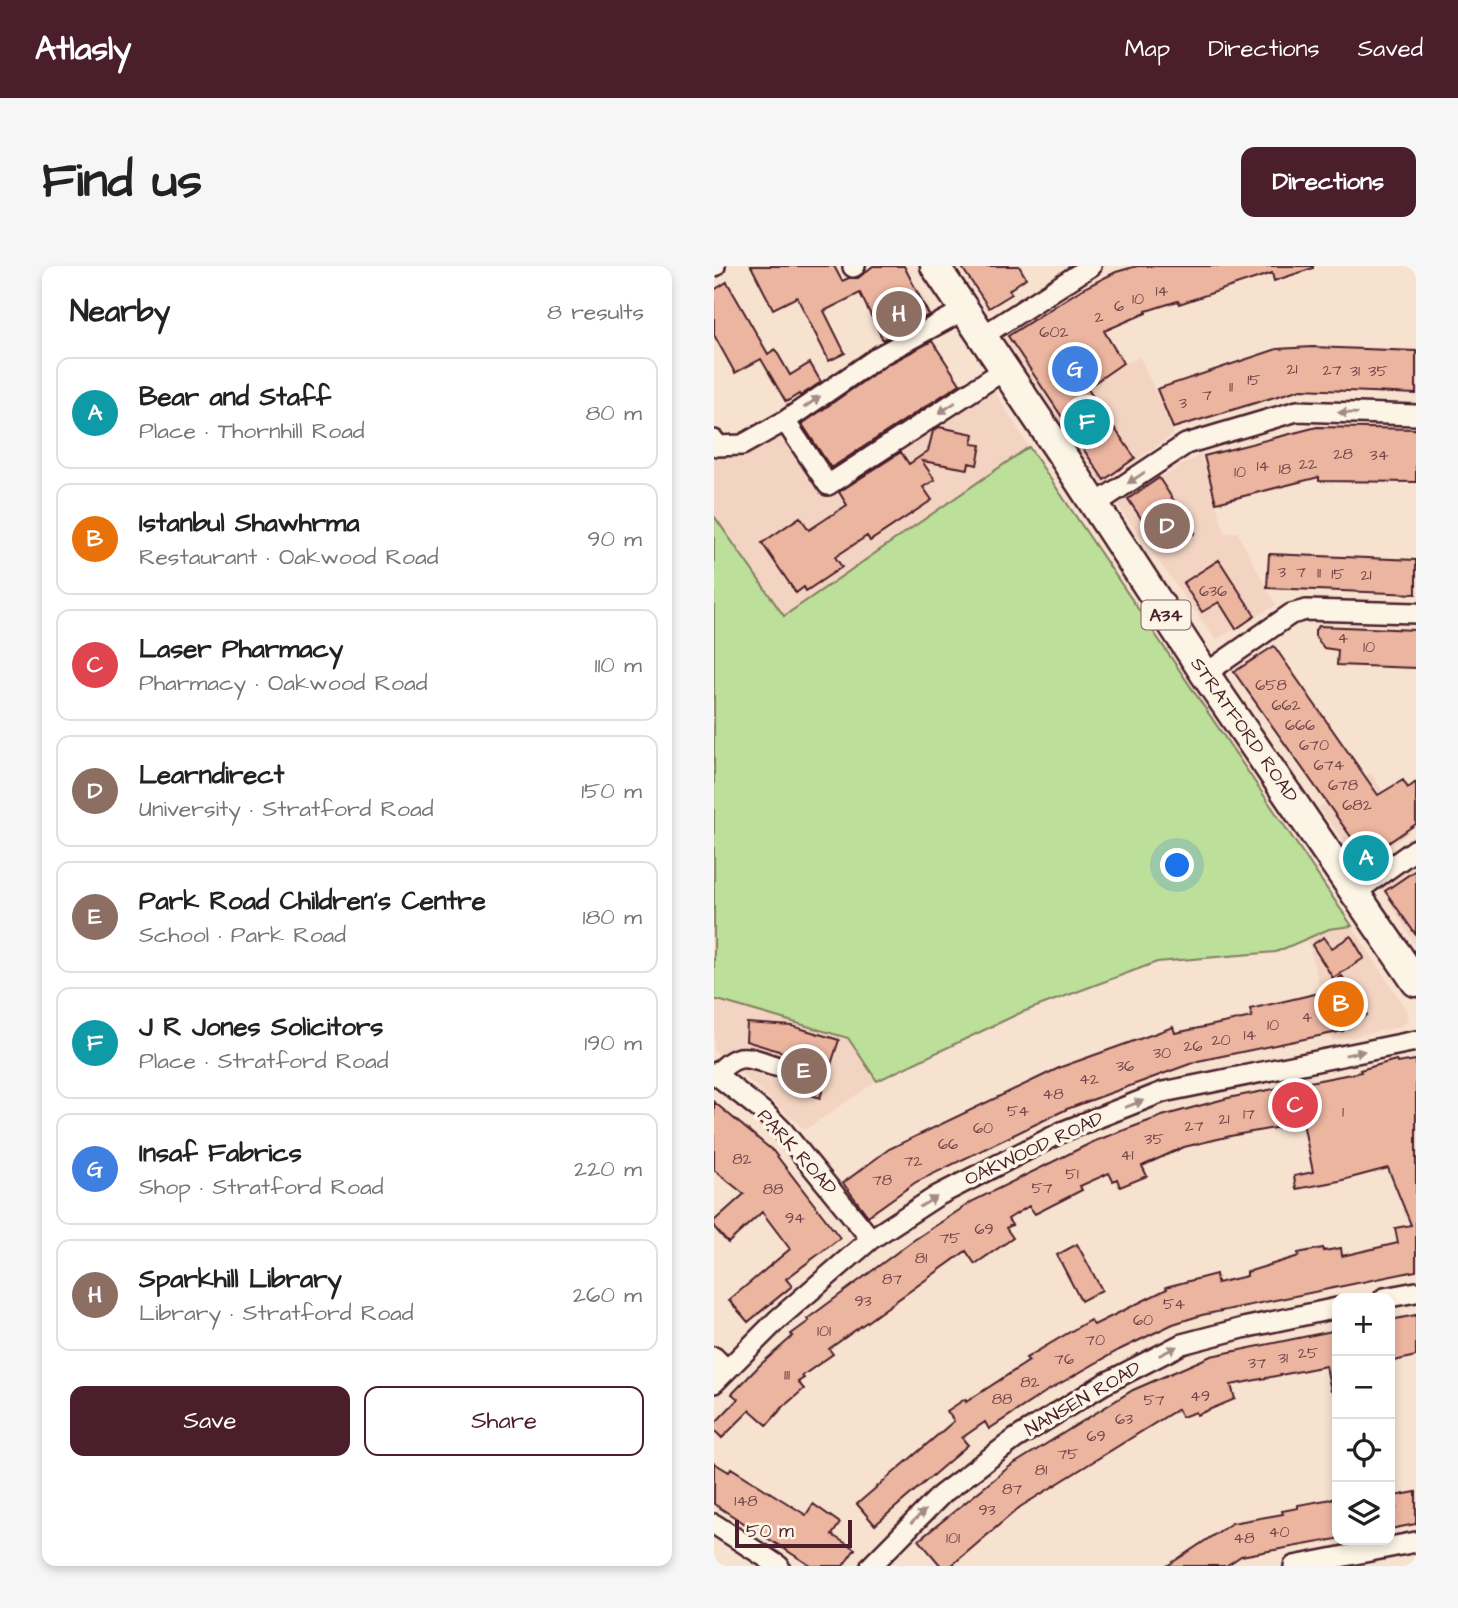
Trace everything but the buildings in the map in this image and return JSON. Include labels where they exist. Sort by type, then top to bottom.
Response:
[{"type":"highway","name":"STRATFORD ROAD","points":[[935,266],[1205,674],[1416,982]]},
{"type":"street","points":[[981,337],[1091,266]]},
{"type":"street","points":[[714,440],[717,446],[742,444],[785,421],[881,355],[964,310]]},
{"type":"street","points":[[785,421],[828,485],[1004,370]]},
{"type":"street","points":[[1094,505],[1186,443],[1297,411],[1416,415]]},
{"type":"street","points":[[1183,464],[1186,443]]},
{"type":"street","points":[[1205,674],[1291,614],[1307,610],[1416,613]]},
{"type":"street","points":[[1356,892],[1416,849]]},
{"type":"street","name":"OAKWOOD ROAD","points":[[718,1370],[871,1239],[937,1196],[1064,1131],[1163,1092],[1416,1041]]},
{"type":"street","points":[[715,1074],[728,1061],[739,1058],[775,1066]]},
{"type":"street","name":"PARK ROAD","points":[[715,1074],[766,1114],[783,1131],[871,1239]]},
{"type":"street","points":[[1395,1296],[1416,1292]]},
{"type":"street","name":"NANSEN ROAD","points":[[871,1566],[942,1494],[1015,1439],[1104,1384],[1182,1344],[1332,1309]]},
{"type":"street","points":[[714,1524],[779,1566]]},
{"type":"street","points":[[1294,1566],[1416,1542]]},
{"type":"shaded area","points":[[1075,290],[1089,307],[1122,365],[1140,357],[1174,434],[1102,484],[1002,333]]},
{"type":"shaded area","points":[[994,390],[1029,447],[784,617],[714,516],[714,452],[740,456],[781,430],[826,496]]},
{"type":"shaded area","points":[[1201,454],[1225,533],[1237,532],[1276,605],[1216,640],[1116,503]]},
{"type":"shaded area","points":[[1371,773],[1410,832],[1375,857],[1362,862],[1318,808]]},
{"type":"shaded area","points":[[1416,862],[1416,947],[1381,887]]},
{"type":"shaded area","points":[[1352,926],[1409,1014],[1407,1021],[1400,1027],[1332,1041],[1308,940],[1329,929]]},
{"type":"shaded area","points":[[714,999],[848,1038],[877,1081],[805,1130],[714,1050]]},
{"type":"green space","points":[[1029,447],[1352,926],[1329,929],[1276,952],[1157,962],[1020,1013],[877,1081],[848,1038],[714,999],[714,516],[784,616]]},
{"type":"place","name":"Sparkhill Library","points":[[899,314]]},
{"type":"place","name":"Insaf Fabrics","points":[[1075,369]]},
{"type":"place","name":"J R Jones Solicitors","points":[[1087,422]]},
{"type":"place","name":"Learndirect","points":[[1167,526]]},
{"type":"place","name":"Bear and Staff","points":[[1366,858]]},
{"type":"place","name":"Istanbul Shawhrma","points":[[1341,1004]]},
{"type":"place","name":"Park Road Children's Centre","points":[[804,1071]]},
{"type":"place","name":"Laser Pharmacy","points":[[1295,1105]]}]
